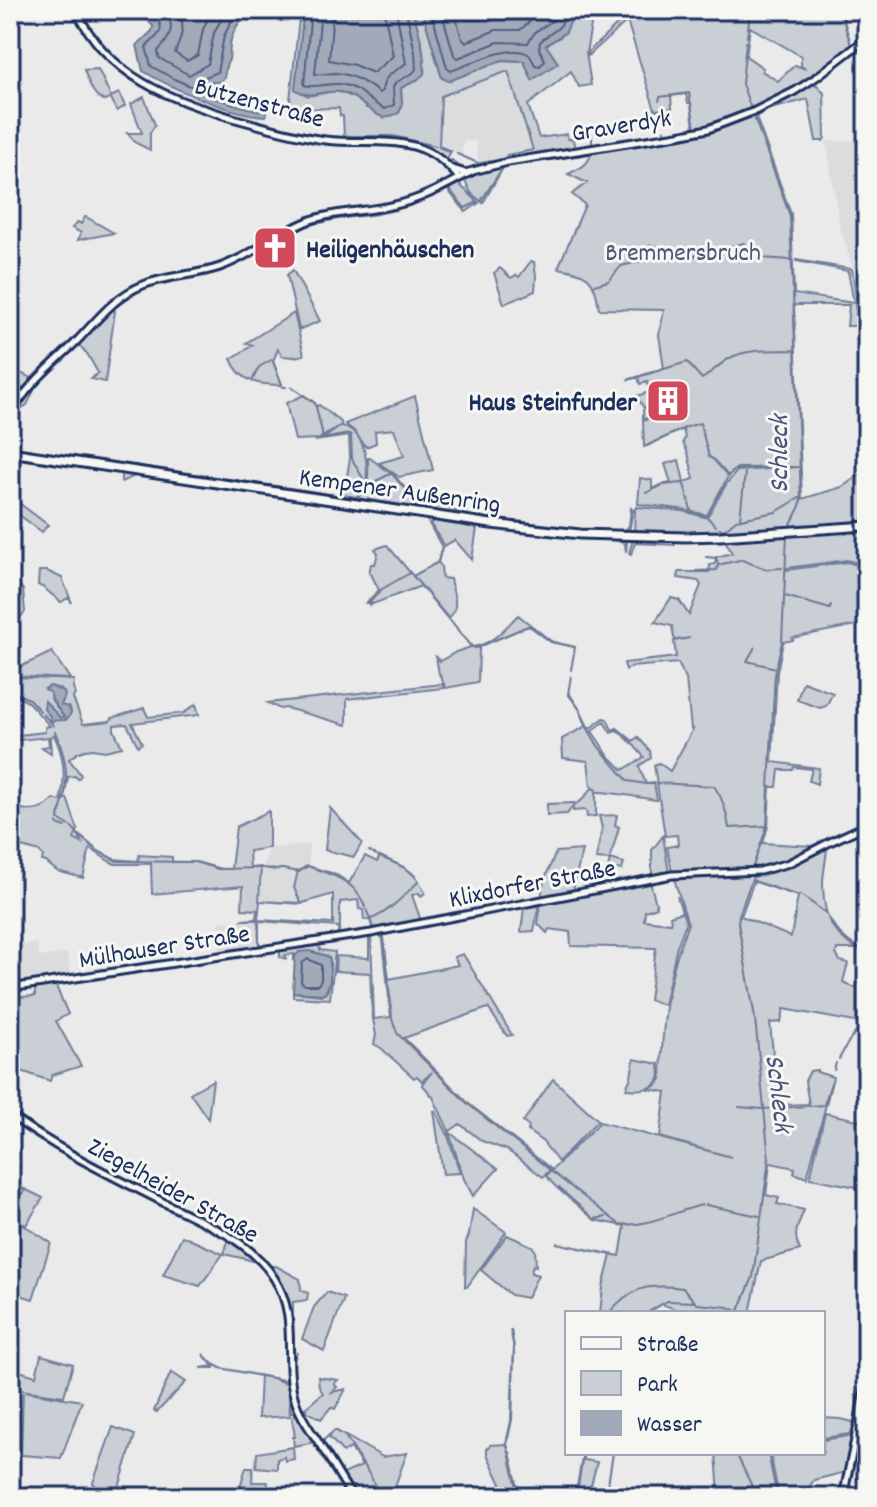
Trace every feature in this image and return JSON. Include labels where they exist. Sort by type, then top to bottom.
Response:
[{"type":"main road","name":"Kempener Außenring","points":[[11,452],[561,532],[685,537],[867,526]]},
{"type":"street","name":"Butzenstraße","points":[[76,10],[91,37],[107,56],[146,85],[170,97],[201,109],[302,136],[413,144],[434,154],[459,178]]},
{"type":"street","name":"Graverdyk","points":[[473,171],[692,133],[725,123],[795,91],[841,62],[848,52],[867,38]]},
{"type":"street","points":[[452,169],[473,171]]},
{"type":"street","points":[[10,416],[36,379],[110,306],[135,288],[160,279],[229,264],[314,219],[400,204],[429,194],[473,171]]},
{"type":"street","name":"Klixdorfer Straße","points":[[324,940],[672,875],[760,871],[789,863],[867,825]]},
{"type":"street","name":"Mülhauser Straße","points":[[10,988],[324,940]]},
{"type":"street","name":"Ziegelheider Straße","points":[[10,1115],[56,1146],[235,1240],[261,1261],[277,1284],[287,1308],[291,1377],[296,1403],[352,1497]]},
{"type":"street","points":[[843,1497],[867,1372]]},
{"type":"shaded area","points":[[508,71],[534,150],[481,163],[478,162],[476,140],[463,142],[462,156],[439,146],[441,96]]},
{"type":"shaded area","points":[[826,141],[867,141],[867,270],[853,268],[840,228]]},
{"type":"shaded area","points":[[309,845],[302,903],[260,900],[263,867],[269,848]]},
{"type":"shaded area","points":[[256,921],[257,949],[220,954],[219,922]]},
{"type":"shaded area","points":[[37,943],[39,957],[67,953],[71,977],[10,986],[10,947]]},
{"type":"green space","points":[[300,10],[304,10],[295,89],[308,96],[335,91],[343,93],[359,100],[366,108],[402,106],[401,88],[417,80],[423,50],[413,10],[422,10],[442,78],[449,81],[503,60],[524,61],[533,80],[546,45],[560,37],[574,13],[572,10],[585,10],[591,25],[586,53],[591,85],[579,87],[571,71],[528,105],[539,138],[567,134],[568,139],[573,139],[575,150],[464,172],[451,165],[449,161],[452,160],[467,169],[533,150],[508,71],[441,96],[439,146],[451,151],[447,159],[436,151],[402,141],[347,140],[339,108],[289,109]]},
{"type":"green space","points":[[633,10],[841,10],[852,48],[781,97],[711,127],[662,136],[664,129],[666,133],[694,128],[691,103],[688,103],[686,94],[671,96],[672,108],[655,110],[627,21],[588,56],[588,52]],"holes":[[[750,27],[801,56],[801,66],[806,69],[795,65],[778,81],[746,56]]]},
{"type":"green space","points":[[98,69],[111,97],[119,93],[125,106],[117,111],[111,98],[101,99],[89,84],[84,70]]},
{"type":"green space","name":"Bremmersbruch","points":[[810,85],[817,85],[824,93],[823,141],[816,141],[808,99],[767,110],[756,117],[791,214],[794,294],[854,303],[848,271],[796,260],[852,269],[859,326],[847,326],[849,305],[794,305],[802,499],[842,487],[861,474],[867,482],[867,523],[719,535],[634,533],[637,507],[683,511],[707,517],[737,471],[799,467],[736,469],[729,475],[707,515],[680,509],[638,504],[640,478],[652,480],[652,489],[671,483],[665,464],[679,460],[684,482],[694,479],[683,442],[683,429],[644,447],[643,421],[688,399],[675,384],[661,391],[655,384],[652,385],[652,398],[648,400],[654,415],[643,420],[643,410],[649,406],[643,407],[637,396],[649,392],[647,382],[640,384],[638,377],[628,380],[664,368],[659,335],[664,310],[599,309],[589,279],[577,272],[558,268],[585,205],[572,194],[587,183],[568,174],[585,164],[591,154],[504,166],[483,203],[471,193],[464,179],[487,168],[523,160],[589,150],[590,153],[679,136],[778,102]]},
{"type":"green space","points":[[144,97],[155,125],[150,133],[150,150],[136,143],[127,133],[142,133],[131,104]]},
{"type":"green space","points":[[457,182],[479,203],[466,212],[447,189],[399,207],[310,224],[296,230],[273,248],[269,245],[275,238],[319,219],[381,209]]},
{"type":"green space","points":[[85,217],[114,233],[78,240],[81,233],[72,228],[78,222],[81,224]]},
{"type":"green space","points":[[531,261],[534,262],[536,276],[535,291],[504,304],[494,273],[500,268],[511,278],[519,277]]},
{"type":"green space","points":[[293,270],[320,321],[301,329],[287,275]]},
{"type":"green space","points":[[129,293],[131,295],[112,308],[115,311],[105,382],[91,379],[98,373],[78,344],[38,382],[27,405],[17,411],[10,425],[15,412],[42,375],[100,317]]},
{"type":"green space","points":[[294,313],[304,355],[282,356],[278,349],[273,361],[282,385],[258,383],[245,378],[231,359],[253,345],[246,343]]},
{"type":"green space","points":[[20,373],[33,380],[10,414],[10,378]]},
{"type":"green space","points":[[304,395],[341,425],[319,439],[295,440],[286,403]]},
{"type":"green space","points":[[415,396],[433,470],[399,477],[379,463],[404,456],[394,429],[375,431],[376,443],[366,447],[345,424]]},
{"type":"green space","points":[[341,426],[357,435],[365,452],[365,490],[356,497],[344,495],[350,458],[349,436],[315,441]]},
{"type":"green space","points":[[10,447],[356,498],[366,486],[370,458],[393,475],[417,503],[435,504],[470,516],[620,531],[629,526],[631,508],[633,510],[629,532],[624,534],[519,526]]},
{"type":"green space","points":[[10,454],[419,514],[624,538],[627,542],[626,552],[622,541],[504,530],[137,475],[121,482],[121,472],[20,459],[16,485],[10,489]]},
{"type":"green space","points":[[11,497],[48,525],[42,532],[10,508]]},
{"type":"green space","points":[[433,521],[477,528],[472,560],[455,540],[444,546],[431,524]]},
{"type":"green space","points":[[867,527],[867,566],[847,560],[786,568],[847,562],[867,568],[867,623],[783,642],[777,672],[772,762],[819,768],[817,784],[809,781],[812,769],[794,767],[793,770],[779,770],[777,787],[770,787],[768,826],[763,843],[812,846],[829,841],[788,863],[754,871],[755,876],[756,873],[790,864],[827,846],[823,884],[827,914],[834,929],[856,949],[837,949],[836,954],[840,961],[848,963],[843,982],[855,988],[867,973],[867,1012],[860,1023],[784,1009],[781,1022],[770,1023],[778,1105],[809,1104],[805,1081],[810,1071],[817,1070],[833,1077],[807,1178],[794,1173],[795,1168],[770,1164],[766,1195],[779,1198],[777,1204],[804,1210],[796,1235],[800,1250],[761,1261],[750,1311],[681,1311],[662,1304],[650,1311],[600,1311],[611,1255],[556,1243],[620,1256],[625,1226],[595,1220],[546,1176],[600,1122],[731,1157],[660,1137],[666,1092],[649,1089],[661,1079],[667,1000],[675,962],[688,924],[667,847],[678,845],[677,835],[665,836],[654,765],[659,763],[670,771],[693,729],[686,679],[678,663],[626,670],[624,663],[676,657],[674,641],[690,638],[676,640],[672,626],[655,622],[671,598],[679,600],[689,615],[701,585],[698,581],[678,578],[679,572],[709,572],[716,557],[732,553],[725,540],[676,541],[675,545],[635,543],[629,553],[633,539]],"holes":[[[754,881],[798,896],[791,937],[741,916]]]},
{"type":"green space","points":[[387,545],[413,576],[438,562],[442,578],[450,579],[455,600],[454,610],[448,619],[421,586],[370,605],[366,603],[379,590],[369,573],[378,553],[375,549]]},
{"type":"green space","points":[[39,571],[62,578],[72,603],[68,598],[61,602],[38,585]]},
{"type":"green space","points":[[10,574],[23,590],[25,612],[18,620],[10,590]]},
{"type":"green space","points":[[518,615],[551,641],[575,647],[551,642],[528,626],[481,646],[478,682],[446,688],[436,657],[440,661],[471,647],[450,620],[472,647],[492,640]]},
{"type":"green space","points":[[52,652],[70,679],[11,676],[13,670]]},
{"type":"green space","points":[[11,677],[74,680],[73,698],[83,724],[110,721],[144,708],[148,717],[184,713],[196,704],[199,715],[132,723],[142,743],[138,746],[127,724],[114,725],[122,747],[105,751],[85,750],[69,759],[81,775],[78,779],[68,777],[64,798],[61,798],[63,766],[54,735],[50,737],[51,753],[42,747],[49,746],[48,737],[10,741],[10,736],[45,732],[45,727],[50,726],[28,702],[10,693]],"holes":[[[50,686],[61,689],[64,699],[60,705],[70,708],[71,712],[66,720],[50,720],[45,702],[61,718],[64,717],[45,689]]]},
{"type":"green space","points":[[803,682],[833,693],[826,706],[820,708],[797,700]]},
{"type":"green space","points":[[442,684],[444,688],[347,699],[347,725],[280,709],[268,703]]},
{"type":"green space","points":[[580,710],[589,729],[604,718],[612,730],[617,728],[633,741],[638,737],[650,751],[651,758],[639,766],[646,784],[654,783],[657,800],[596,792],[596,816],[587,817],[586,810],[573,811],[573,806],[567,814],[547,815],[547,804],[574,805],[592,788],[597,790],[591,786],[588,761],[563,758],[562,739],[586,726]],"holes":[[[604,722],[611,733],[617,730],[644,757],[623,770],[608,755],[592,731]]]},
{"type":"green space","points":[[67,798],[78,830],[74,839],[82,843],[78,834],[113,859],[138,861],[139,855],[172,857],[172,862],[196,862],[221,869],[231,869],[236,827],[269,811],[269,848],[249,851],[250,868],[261,867],[258,920],[241,920],[256,919],[257,910],[242,909],[243,886],[152,894],[151,864],[115,864],[90,848],[83,878],[57,871],[42,861],[40,852],[10,844],[10,806],[39,810],[53,799],[60,801]]},
{"type":"green space","points":[[330,808],[362,843],[354,857],[325,850]]},
{"type":"green space","points":[[617,815],[615,825],[619,827],[610,859],[624,863],[622,870],[608,868],[610,860],[596,859],[602,828],[599,816]]},
{"type":"green space","points":[[663,836],[669,874],[602,886],[652,876],[652,850]]},
{"type":"green space","points":[[582,850],[573,891],[601,886],[542,899],[544,881],[556,852]]},
{"type":"green space","points":[[365,856],[377,862],[380,856],[412,873],[425,893],[412,895],[421,921],[414,924],[341,937],[373,930],[370,920],[364,920],[358,900],[340,902],[340,927],[337,937],[259,948],[258,920],[333,924],[333,894],[302,904],[262,901],[301,903],[294,888],[298,871],[307,866],[335,874],[349,883]],"holes":[[[259,921],[338,927],[339,927],[337,936],[259,948]]]},
{"type":"green space","points":[[669,876],[672,878],[650,882],[657,907],[645,911],[644,920],[671,923],[670,916],[682,912],[677,896],[686,923],[677,946],[664,1005],[649,1000],[656,948],[571,946],[570,932],[549,929],[547,933],[538,924],[541,901]]},
{"type":"green space","points":[[538,902],[534,931],[521,932],[524,907],[446,922],[446,920]]},
{"type":"green space","points":[[429,923],[435,925],[383,935],[389,979],[458,965],[454,957],[463,954],[512,1035],[507,1036],[488,1008],[404,1038],[469,1104],[551,1169],[543,1177],[507,1150],[482,1141],[460,1124],[450,1131],[433,1097],[422,1084],[432,1072],[422,1081],[417,1076],[414,1078],[374,1044],[376,1035],[372,1014],[370,973],[335,971],[336,956],[369,958],[371,935],[374,1019],[391,1017],[383,940],[374,935]]},
{"type":"green space","points":[[335,940],[319,944],[320,950],[335,952],[330,999],[293,997],[293,992],[322,995],[328,991],[327,956],[315,952],[295,956],[294,962],[294,954],[285,955],[286,959],[280,957],[280,951],[56,983]]},
{"type":"green space","points":[[55,984],[68,1014],[56,1021],[81,1066],[52,1075],[50,1081],[10,1067],[10,990],[18,989],[19,997],[35,996],[35,986]]},
{"type":"green space","points":[[634,1059],[659,1064],[657,1083],[644,1089],[626,1089]]},
{"type":"green space","points":[[553,1079],[598,1120],[558,1162],[523,1122]]},
{"type":"green space","points":[[213,1080],[208,1119],[190,1093]]},
{"type":"green space","points":[[434,1111],[447,1133],[460,1173],[443,1174]]},
{"type":"green space","points":[[825,1113],[867,1122],[867,1189],[810,1178]]},
{"type":"green space","points":[[449,1132],[498,1169],[473,1196],[464,1179]]},
{"type":"green space","points":[[76,1158],[229,1238],[257,1259],[278,1287],[288,1318],[290,1380],[288,1382],[276,1380],[290,1384],[296,1409],[291,1413],[289,1397],[290,1416],[258,1418],[260,1376],[215,1365],[288,1381],[282,1305],[263,1268],[252,1261],[224,1254],[228,1240]]},
{"type":"green space","points":[[10,1182],[43,1198],[26,1225],[10,1218],[10,1213],[25,1191],[20,1188],[10,1209]]},
{"type":"green space","points":[[473,1209],[506,1232],[465,1287],[466,1242]]},
{"type":"green space","points":[[10,1219],[51,1243],[33,1299],[10,1292]]},
{"type":"green space","points":[[507,1235],[535,1250],[536,1266],[533,1265],[531,1273],[538,1275],[527,1298],[511,1295],[481,1270]]},
{"type":"green space","points":[[182,1236],[223,1254],[200,1286],[163,1275]]},
{"type":"green space","points":[[272,1266],[300,1279],[301,1290],[308,1293],[307,1300],[293,1302],[292,1359],[289,1312],[271,1272]]},
{"type":"green space","points":[[327,1292],[344,1298],[324,1351],[302,1339],[314,1307]]},
{"type":"green space","points":[[514,1348],[512,1417],[507,1444],[519,1497],[507,1497],[487,1448],[506,1444],[511,1421]]},
{"type":"green space","points":[[41,1355],[73,1364],[64,1396],[14,1389],[19,1371],[36,1376]]},
{"type":"green space","points":[[293,1366],[293,1380],[301,1408],[323,1393],[318,1377],[338,1380],[332,1392],[346,1389],[335,1409],[331,1407],[321,1419],[307,1409],[300,1409],[293,1387],[292,1373]]},
{"type":"green space","points":[[867,1366],[856,1433],[825,1438],[825,1418],[857,1423],[862,1379]]},
{"type":"green space","points":[[171,1372],[186,1382],[157,1412],[154,1411]]},
{"type":"green space","points":[[23,1391],[82,1401],[61,1458],[21,1455]]},
{"type":"green space","points":[[298,1413],[315,1442],[294,1446],[292,1418]]},
{"type":"green space","points":[[113,1427],[135,1435],[116,1497],[105,1497],[93,1483]]},
{"type":"green space","points":[[335,1430],[383,1457],[407,1453],[391,1497],[373,1497],[367,1492],[366,1497],[353,1497],[320,1443],[341,1475],[362,1466],[351,1448],[343,1452],[328,1436]]},
{"type":"green space","points":[[855,1435],[846,1472],[814,1480],[802,1497],[779,1497],[770,1455],[825,1455],[825,1440]]},
{"type":"green space","points":[[293,1447],[294,1459],[277,1459],[277,1469],[256,1467],[257,1453]]},
{"type":"green space","points":[[583,1455],[583,1460],[597,1462],[588,1497],[575,1497]]},
{"type":"green space","points":[[716,1455],[768,1455],[777,1497],[719,1495]]},
{"type":"green space","points":[[246,1467],[253,1467],[252,1482],[268,1482],[266,1497],[237,1497]]},
{"type":"water","points":[[139,10],[247,10],[232,36],[223,78],[205,86],[206,95],[267,112],[266,116],[252,115],[203,100],[143,71],[137,45],[152,31],[153,26]]},
{"type":"water","points":[[304,10],[413,10],[423,50],[424,74],[401,88],[402,106],[399,113],[385,118],[347,94],[307,94],[295,89]]},
{"type":"water","points":[[422,10],[572,10],[574,13],[566,32],[546,45],[558,63],[532,80],[524,61],[502,60],[449,81],[442,78]]},
{"type":"water","points":[[50,686],[64,692],[61,705],[71,712],[65,720],[50,721],[51,717],[44,709],[45,701],[60,718],[64,717],[45,689]]},
{"type":"water","points":[[309,951],[330,959],[330,981],[325,994],[293,992],[295,956],[299,952]]},
{"type":"waterway","points":[[81,10],[85,20]]},
{"type":"waterway","name":"Schleck","points":[[747,37],[748,10]]},
{"type":"waterway","points":[[816,74],[851,45],[840,10]]},
{"type":"waterway","points":[[86,35],[111,63],[148,89]]},
{"type":"waterway","name":"Schleck","points":[[746,42],[742,84],[790,216],[801,499],[789,528]]},
{"type":"waterway","points":[[797,87],[813,76]]},
{"type":"waterway","points":[[151,91],[199,111]]},
{"type":"waterway","points":[[659,101],[660,97],[689,93],[695,128]]},
{"type":"waterway","points":[[752,109],[767,103]]},
{"type":"waterway","points":[[201,111],[231,120]]},
{"type":"waterway","points":[[239,116],[272,125]]},
{"type":"waterway","points":[[702,128],[726,119]]},
{"type":"waterway","points":[[283,128],[341,137]]},
{"type":"waterway","points":[[663,135],[688,131]]},
{"type":"waterway","points":[[592,134],[592,146],[626,141]]},
{"type":"waterway","points":[[345,136],[393,136],[436,146]]},
{"type":"waterway","points":[[439,147],[450,152]]},
{"type":"waterway","points":[[504,160],[575,148]]},
{"type":"waterway","points":[[457,154],[478,163]]},
{"type":"waterway","points":[[481,201],[503,167],[589,154]]},
{"type":"waterway","points":[[481,164],[493,162]]},
{"type":"waterway","points":[[321,223],[395,210],[448,188],[465,208],[478,202]]},
{"type":"waterway","points":[[594,285],[609,281],[621,266],[642,261],[651,245],[667,249],[673,256],[686,258],[744,243],[745,257],[791,260]]},
{"type":"waterway","points":[[628,380],[687,362],[702,379],[728,359],[740,354],[795,350]]},
{"type":"waterway","points":[[253,379],[259,367],[271,360]]},
{"type":"waterway","points":[[273,362],[282,384]]},
{"type":"waterway","points":[[291,387],[315,403],[322,437]]},
{"type":"waterway","points":[[647,446],[700,423],[709,457],[728,476]]},
{"type":"waterway","points":[[322,439],[351,435],[352,459],[366,482]]},
{"type":"waterway","points":[[729,475],[737,468],[797,467]]},
{"type":"waterway","points":[[368,482],[392,473],[421,510]]},
{"type":"waterway","points":[[740,519],[745,473]]},
{"type":"waterway","points":[[646,493],[663,485],[682,483],[691,510]]},
{"type":"waterway","points":[[719,528],[724,530],[736,520],[776,512],[801,497]]},
{"type":"waterway","points":[[691,513],[708,518],[716,526]]},
{"type":"waterway","points":[[427,520],[442,547],[438,562],[413,576],[448,618]]},
{"type":"waterway","name":"Schleck","points":[[752,869],[767,826],[775,672],[782,642],[787,534]]},
{"type":"waterway","points":[[706,557],[716,558],[718,563]]},
{"type":"waterway","points":[[696,571],[717,570],[718,565],[740,560]]},
{"type":"waterway","points":[[742,560],[766,569],[782,568]]},
{"type":"waterway","points":[[367,603],[382,589],[410,573]]},
{"type":"waterway","points":[[785,596],[830,609],[831,605]]},
{"type":"waterway","points":[[450,620],[476,648],[531,627],[551,642],[575,647],[571,670]]},
{"type":"waterway","points":[[755,647],[747,661],[776,668]]},
{"type":"waterway","points":[[571,676],[568,694],[598,746],[628,781],[654,784]]},
{"type":"waterway","points":[[10,691],[29,699],[40,711]]},
{"type":"waterway","points":[[43,714],[54,726]]},
{"type":"waterway","points":[[55,732],[65,764],[64,797]]},
{"type":"waterway","points":[[656,783],[714,786],[724,806],[729,828],[767,826]]},
{"type":"waterway","points":[[63,801],[58,820],[77,833]]},
{"type":"waterway","points":[[57,823],[66,827]]},
{"type":"waterway","points":[[78,835],[117,861],[195,862],[218,869],[261,868]]},
{"type":"waterway","points":[[371,919],[390,908],[419,881],[406,869],[378,856]]},
{"type":"waterway","points":[[282,869],[299,872],[308,866],[345,881],[364,904],[374,931]]},
{"type":"waterway","points":[[263,868],[281,869]]},
{"type":"waterway","name":"Schleck","points":[[739,1311],[753,1277],[769,1159],[755,1018],[738,923],[753,876]]},
{"type":"waterway","points":[[753,881],[801,895],[827,914]]},
{"type":"waterway","points":[[829,918],[845,938],[867,952]]},
{"type":"waterway","points":[[375,935],[384,937],[392,1017]]},
{"type":"waterway","points":[[839,1059],[867,1017]]},
{"type":"waterway","points":[[392,1019],[397,1033],[434,1070]]},
{"type":"waterway","points":[[834,1070],[836,1063]]},
{"type":"waterway","points":[[435,1071],[468,1104],[550,1170]]},
{"type":"waterway","points":[[739,1107],[763,1109],[824,1105],[831,1083]]},
{"type":"waterway","points":[[552,1172],[619,1224],[640,1224],[702,1205]]},
{"type":"waterway","points":[[559,1188],[594,1219],[606,1217]]},
{"type":"waterway","points":[[706,1205],[759,1216]]},
{"type":"waterway","points":[[611,1311],[633,1292],[650,1287],[683,1288],[695,1302]]},
{"type":"waterway","points":[[650,1311],[667,1301],[695,1302],[737,1311]]},
{"type":"waterway","points":[[507,1440],[512,1420],[514,1348],[511,1330]]},
{"type":"waterway","points":[[256,1375],[283,1380]]},
{"type":"waterway","points":[[289,1385],[296,1410]]},
{"type":"waterway","points":[[297,1414],[314,1442]]},
{"type":"waterway","points":[[329,1436],[335,1430],[345,1436],[377,1491],[394,1490]]},
{"type":"waterway","points":[[322,1442],[327,1437]]},
{"type":"waterway","points":[[507,1444],[508,1451]]},
{"type":"waterway","points":[[510,1452],[520,1497]]},
{"type":"waterway","points":[[575,1497],[583,1455]]},
{"type":"waterway","points":[[606,1497],[613,1455]]},
{"type":"waterway","name":"Schleck","points":[[737,1455],[757,1497]]},
{"type":"waterway","points":[[395,1492],[395,1497]]},
{"type":"place","name":"Heiligenhäuschen","points":[[275,248]]},
{"type":"place","name":"Haus Steinfunder","points":[[668,401]]}]
